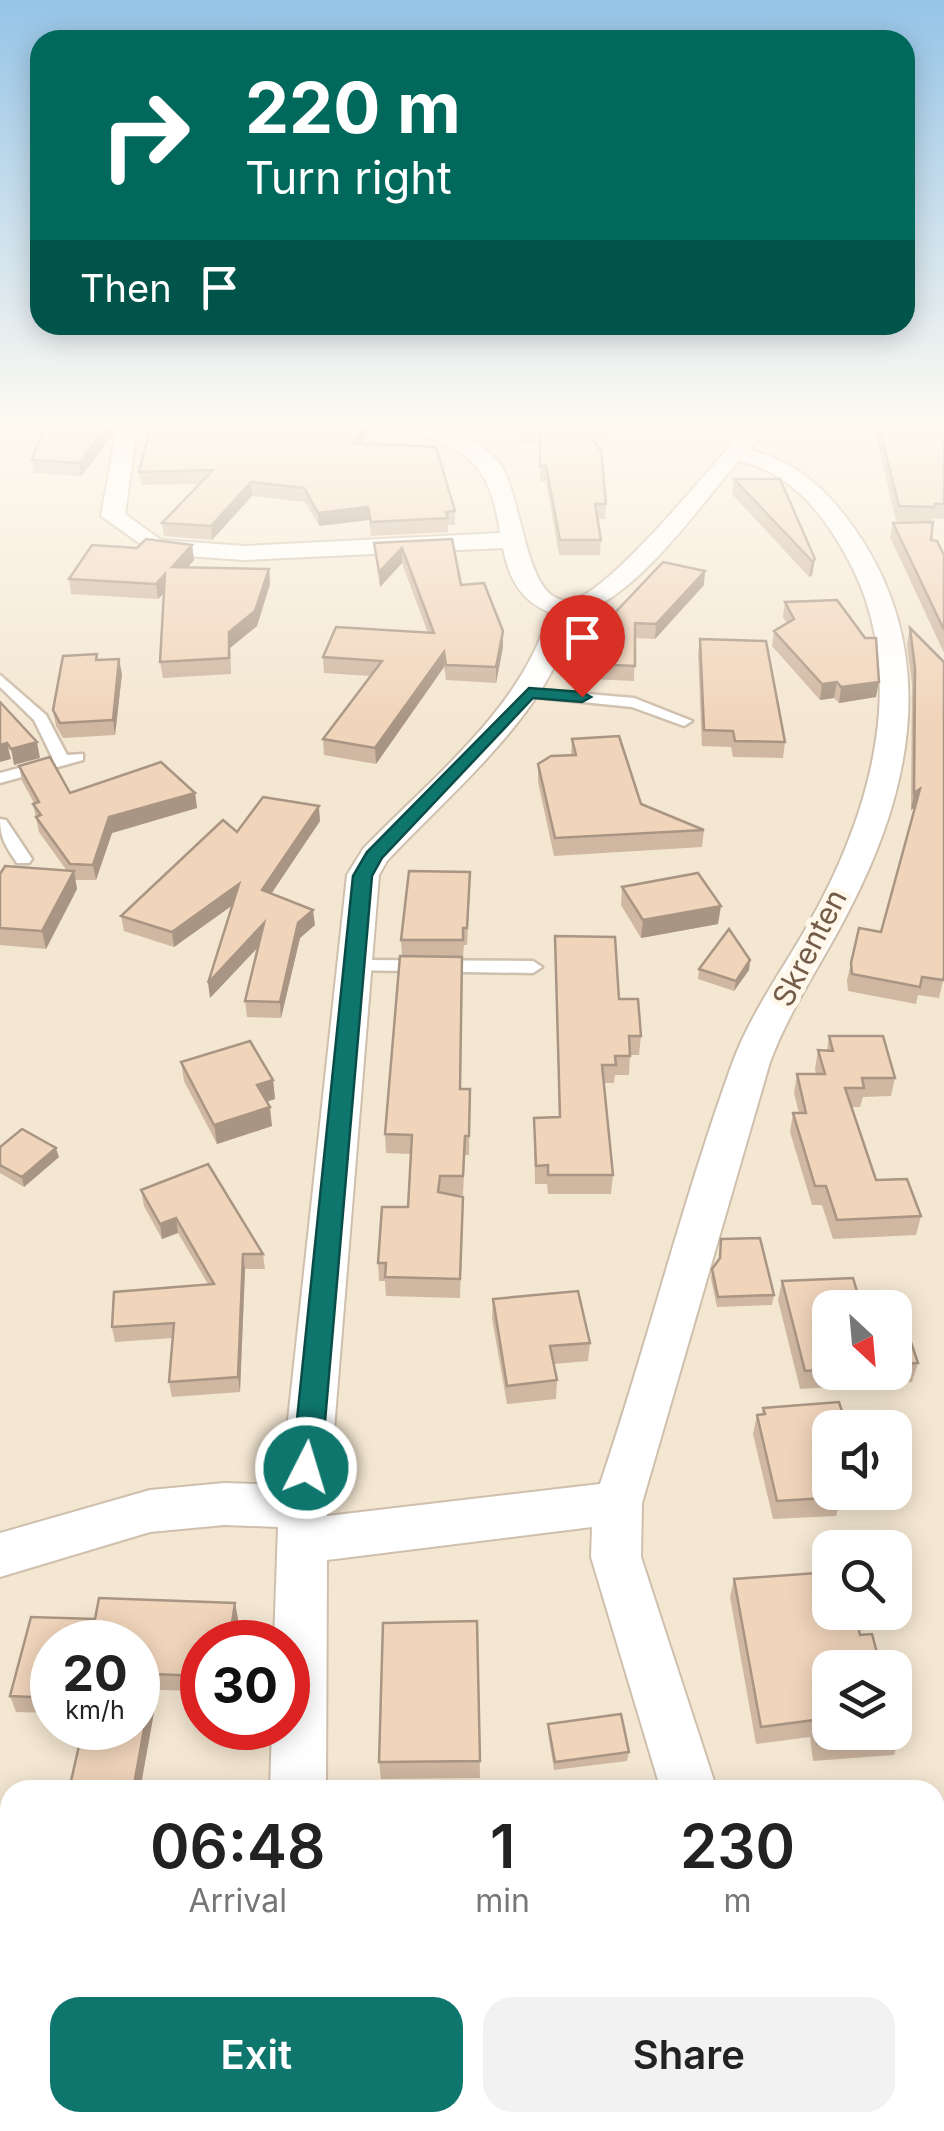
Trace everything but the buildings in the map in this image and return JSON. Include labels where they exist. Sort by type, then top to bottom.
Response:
[{"type":"street","points":[[119,521],[154,547],[245,553],[514,540]]},
{"type":"street","points":[[511,521],[523,577],[536,596],[563,608],[596,600],[622,578],[672,521]]},
{"type":"street","name":"Skrenten","points":[[687,1780],[616,1557],[618,1503],[753,1058],[844,883],[890,765],[899,694],[888,610],[856,548],[836,521]]},
{"type":"street","points":[[298,1780],[304,1524],[362,876],[374,856],[529,693],[556,637],[563,608]]},
{"type":"street","points":[[0,1555],[150,1511],[224,1504],[304,1524],[618,1503]]},
{"type":"lane","points":[[0,678],[41,718],[70,759],[0,778]]},
{"type":"lane","points":[[529,693],[634,703],[684,721]]},
{"type":"lane","points":[[0,824],[23,859]]},
{"type":"lane","points":[[354,966],[533,967]]},
{"type":"shaded area","points":[[0,521],[944,521],[944,1780],[0,1780]]},
{"type":"route","points":[[306,1468],[362,876],[374,856],[529,693],[582,697]]}]
